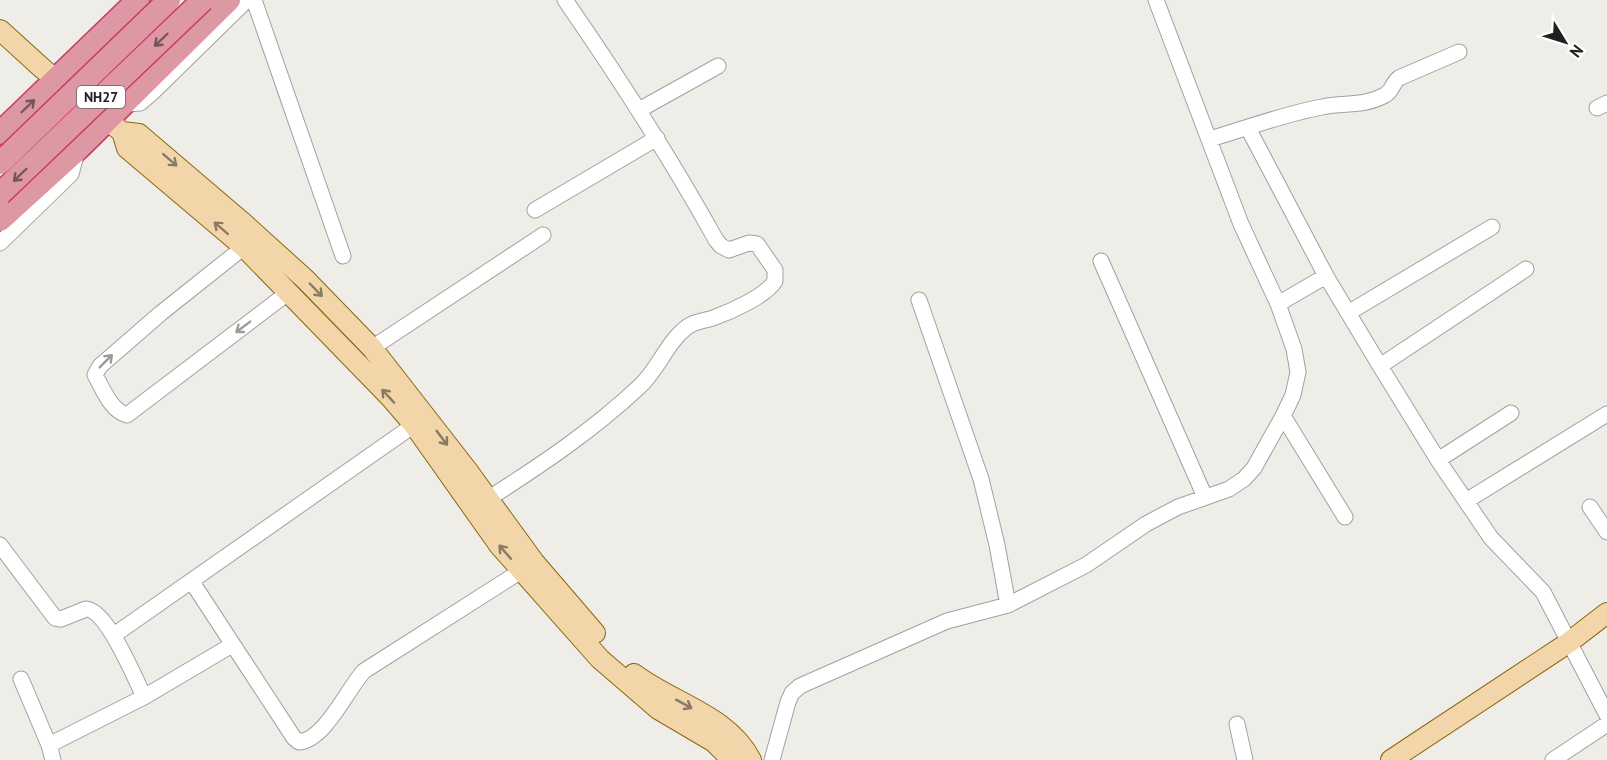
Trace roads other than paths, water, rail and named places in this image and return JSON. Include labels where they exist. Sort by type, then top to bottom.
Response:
[{"type":"highway","points":[[0,133],[138,0]]},
{"type":"highway","name":"NH27","points":[[0,163],[169,0]]},
{"type":"highway","name":"NH27","points":[[0,194],[203,0]]},
{"type":"highway","points":[[0,220],[78,149],[117,119],[229,0]]},
{"type":"main road","points":[[0,30],[56,79],[139,134],[305,279],[372,348],[534,562],[609,650],[646,683],[725,728],[739,741],[752,760]]},
{"type":"main road","points":[[117,119],[128,147],[244,247],[391,398],[414,425],[499,545],[600,659],[658,709],[714,742],[732,760]]},
{"type":"main road","points":[[1391,760],[1568,643],[1607,613]]},
{"type":"street","points":[[117,119],[152,93],[247,0]]},
{"type":"street","points":[[254,0],[343,256]]},
{"type":"street","points":[[488,499],[562,451],[640,386],[653,372],[678,334],[688,326],[697,321],[728,313],[768,290],[776,281],[776,270],[756,244],[749,243],[729,250],[716,240],[657,138],[566,0]]},
{"type":"street","points":[[772,760],[788,702],[792,693],[800,686],[947,621],[1008,606],[1086,565],[1146,524],[1178,507],[1229,489],[1244,479],[1254,468],[1284,416],[1293,395],[1298,372],[1297,361],[1278,304],[1241,224],[1160,2]]},
{"type":"street","points":[[1210,139],[1321,107],[1355,105],[1378,99],[1391,91],[1395,81],[1399,78],[1459,52]]},
{"type":"street","points":[[639,110],[718,66]]},
{"type":"street","points":[[1248,128],[1326,276],[1380,366],[1491,538],[1543,592],[1607,715]]},
{"type":"street","points":[[535,210],[657,138]]},
{"type":"street","points":[[0,243],[71,174],[78,149]]},
{"type":"street","points":[[1348,313],[1492,227]]},
{"type":"street","points":[[372,348],[543,235]]},
{"type":"street","points":[[244,247],[161,313],[100,366],[96,375],[105,394],[119,413],[127,415],[289,292]]},
{"type":"street","points":[[1101,261],[1205,497]]},
{"type":"street","points":[[1380,366],[1526,269]]},
{"type":"street","points":[[1278,304],[1326,276]]},
{"type":"street","points":[[919,300],[981,479],[997,545],[1008,606]]},
{"type":"street","points":[[1438,459],[1511,412]]},
{"type":"street","points":[[1466,501],[1607,414]]},
{"type":"street","points":[[1284,416],[1345,517]]},
{"type":"street","points":[[114,636],[414,425]]},
{"type":"street","points":[[1590,507],[1607,532]]},
{"type":"street","points":[[0,545],[55,618],[61,619],[90,609],[114,636],[144,697]]},
{"type":"street","points":[[192,582],[294,738],[299,742],[304,741],[333,717],[364,671],[521,570]]},
{"type":"street","points":[[21,679],[49,755],[232,645]]},
{"type":"street","points":[[1237,724],[1245,760]]},
{"type":"street","points":[[1553,760],[1607,724]]}]
